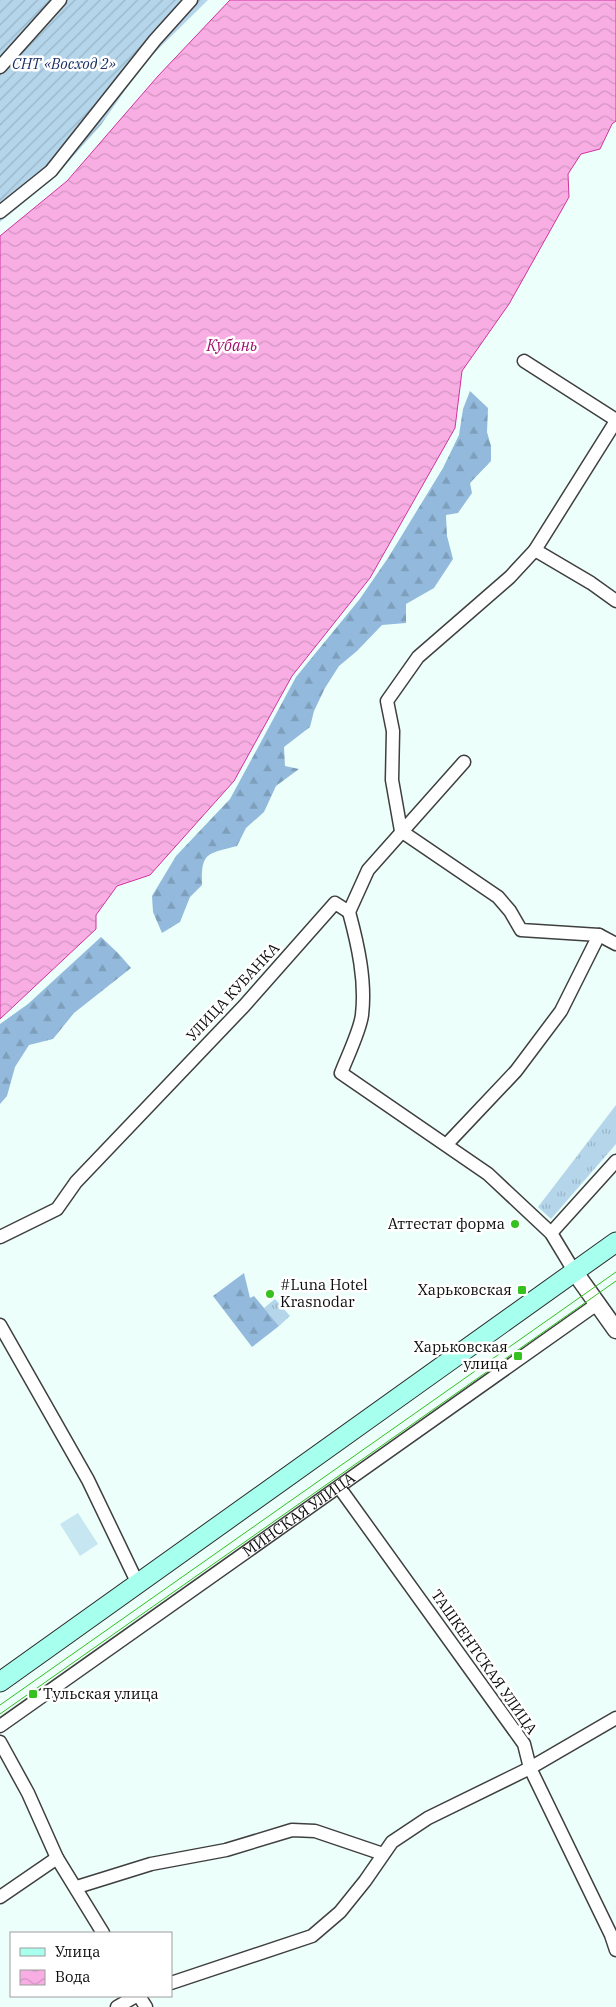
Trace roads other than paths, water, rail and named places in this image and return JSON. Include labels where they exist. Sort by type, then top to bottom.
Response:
[{"type":"main road","points":[[0,1682],[616,1242]]},
{"type":"street","points":[[0,67],[60,0]]},
{"type":"street","points":[[0,212],[51,171],[155,40],[192,0]]},
{"type":"street","points":[[524,361],[616,421],[535,550],[510,577],[418,657],[387,701],[393,731],[392,780],[401,831],[498,897],[510,911],[521,930],[599,935],[616,944]]},
{"type":"street","points":[[535,550],[591,583],[616,601]]},
{"type":"street","points":[[464,762],[368,870],[349,912],[356,935],[363,981],[362,1017],[341,1073],[447,1144],[488,1174],[551,1233],[574,1271],[616,1330]]},
{"type":"street","name":"УЛИЦА КУБАНКА","points":[[0,1237],[57,1209],[76,1182],[244,1006],[335,903],[349,912]]},
{"type":"street","points":[[447,1144],[516,1071],[561,1011],[599,935]]},
{"type":"street","points":[[551,1233],[616,1161]]},
{"type":"street","name":"МИНСКАЯ УЛИЦА","points":[[0,1726],[597,1304]]},
{"type":"street","points":[[0,1325],[88,1480],[138,1584]]},
{"type":"street","name":"ТАШКЕНТСКАЯ УЛИЦА","points":[[339,1487],[524,1744],[530,1768],[611,1935],[616,1950]]},
{"type":"street","points":[[172,1983],[312,1936],[340,1912],[365,1881],[392,1842],[428,1818],[530,1768],[616,1718]]},
{"type":"street","points":[[0,1742],[58,1858],[102,1932]]},
{"type":"street","points":[[77,1887],[151,1864],[226,1850],[292,1830],[315,1831],[383,1854]]},
{"type":"street","points":[[0,1897],[58,1858]]},
{"type":"street","points":[[117,2007],[135,1997]]},
{"type":"street","points":[[138,1997],[146,2007]]},
{"type":"water","name":"Кубань","points":[[230,0],[616,0],[616,121],[612,124],[600,149],[581,154],[568,174],[569,197],[509,304],[462,371],[455,428],[370,578],[292,676],[234,781],[150,875],[117,886],[96,915],[96,929],[0,1019],[0,236],[67,181],[158,76]]},
{"type":"tram line","points":[[0,1705],[616,1272]]},
{"type":"tram line","points":[[0,1714],[616,1281]]},
{"type":"place","name":"Аттестат форма","points":[[515,1224]]},
{"type":"place","name":"Харьковская","points":[[522,1290]]},
{"type":"place","name":"#Luna Hotel Krasnodar","points":[[270,1294]]},
{"type":"place","name":"Харьковская улица","points":[[518,1356]]},
{"type":"place","name":"Тульская улица","points":[[33,1694]]},
{"type":"park label","name":"СНТ «Восход 2»","points":[[64,64]]}]
